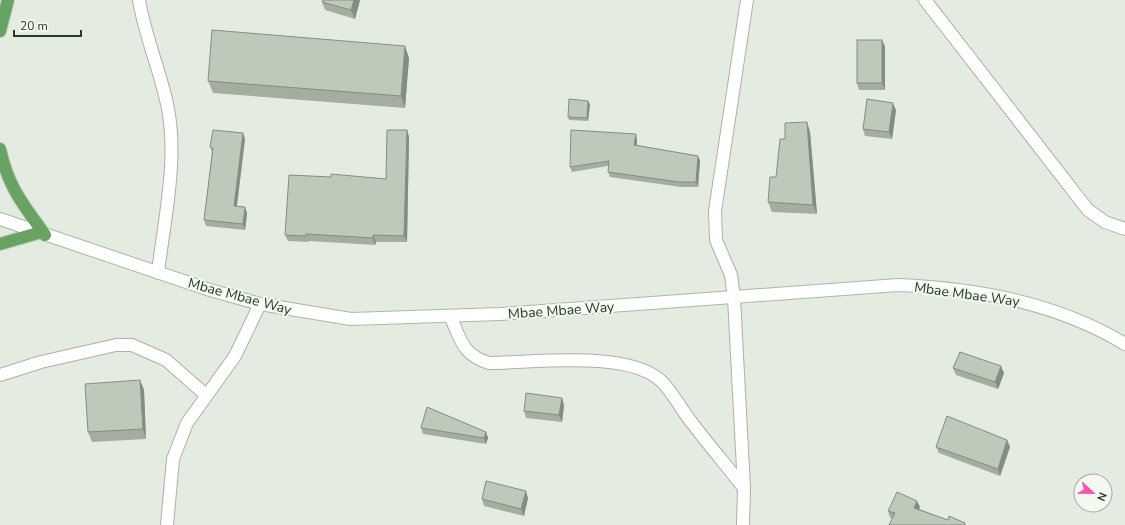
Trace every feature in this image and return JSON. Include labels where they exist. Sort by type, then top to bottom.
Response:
[{"type":"main road","points":[[0,31],[8,0]]},
{"type":"main road","points":[[0,149],[3,164],[13,190],[41,234],[0,244]]},
{"type":"street","points":[[139,0],[143,23],[168,110],[171,142],[169,185],[158,272]]},
{"type":"street","points":[[743,525],[744,488],[732,275],[716,240],[715,211],[747,0]]},
{"type":"street","points":[[925,0],[1088,210],[1105,222],[1125,229]]},
{"type":"street","name":"Mbae Mbae Way","points":[[0,219],[210,290],[260,304],[351,319],[450,316],[734,298],[898,285],[932,286],[993,294],[1030,303],[1078,320],[1125,344]]},
{"type":"street","points":[[167,525],[173,459],[186,423],[206,395],[218,382],[235,356],[260,304]]},
{"type":"street","points":[[450,316],[468,352],[476,359],[489,363],[586,361],[613,363],[635,367],[650,373],[660,380],[671,392],[689,418],[744,488]]},
{"type":"street","points":[[0,375],[41,362],[116,345],[132,345],[166,360],[206,395]]},
{"type":"building","points":[[323,0],[354,0],[351,10],[322,2]]},
{"type":"building","points":[[212,30],[405,46],[401,96],[208,81]]},
{"type":"building","points":[[857,40],[882,40],[882,83],[857,83]]},
{"type":"building","points":[[569,99],[588,101],[587,118],[568,117]]},
{"type":"building","points":[[867,99],[893,103],[889,132],[863,129]]},
{"type":"building","points":[[807,122],[813,205],[768,202],[770,177],[776,177],[780,139],[785,139],[785,123]]},
{"type":"building","points":[[213,130],[243,133],[234,206],[245,207],[243,224],[204,220],[213,148],[210,147]]},
{"type":"building","points":[[387,130],[407,130],[404,236],[373,235],[373,238],[306,234],[306,236],[285,235],[289,175],[331,177],[331,174],[386,179]]},
{"type":"building","points":[[571,130],[636,134],[634,145],[698,156],[696,182],[679,182],[608,172],[609,161],[570,167]]},
{"type":"building","points":[[960,352],[1001,366],[995,382],[953,368]]},
{"type":"building","points":[[140,380],[143,429],[88,432],[85,384]]},
{"type":"building","points":[[526,393],[562,398],[559,415],[524,411]]},
{"type":"building","points":[[427,407],[486,432],[484,438],[421,428]]},
{"type":"building","points":[[947,416],[1007,440],[998,469],[936,447]]},
{"type":"building","points":[[486,481],[526,491],[521,509],[482,499]]},
{"type":"building","points":[[897,492],[917,501],[914,508],[948,520],[949,516],[965,523],[964,525],[889,525],[895,513],[888,511]]}]
